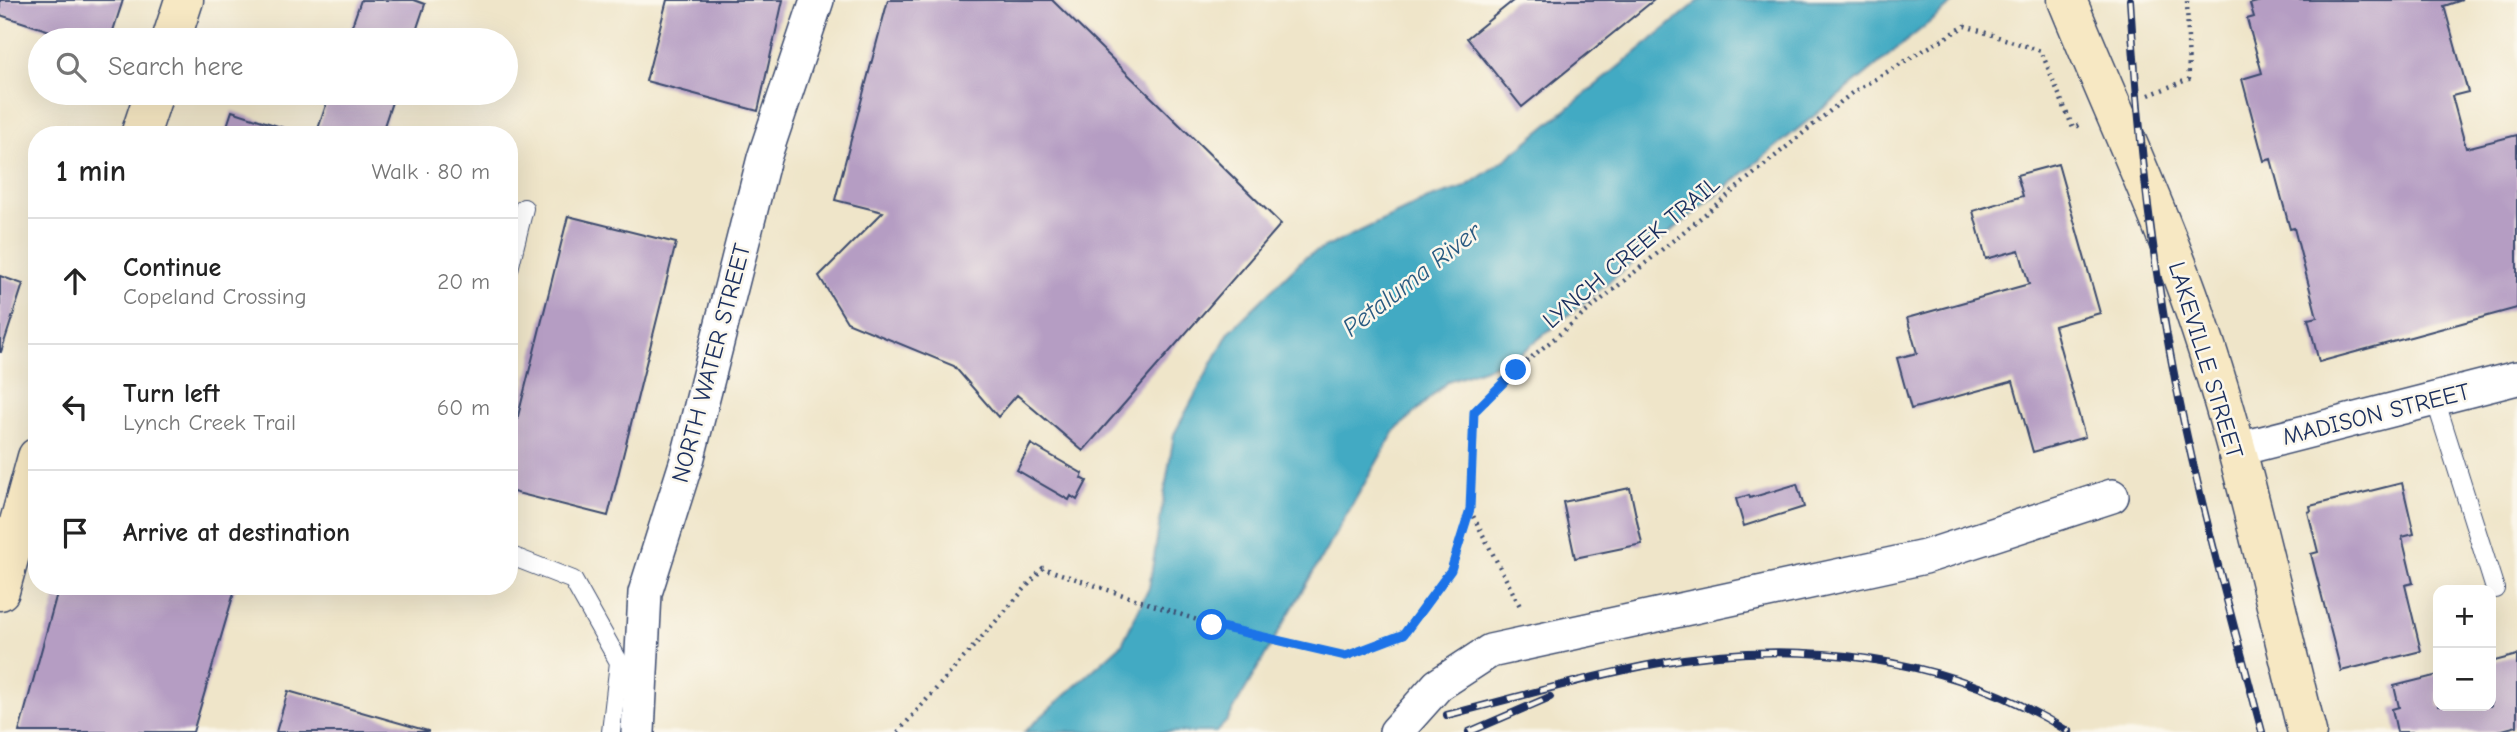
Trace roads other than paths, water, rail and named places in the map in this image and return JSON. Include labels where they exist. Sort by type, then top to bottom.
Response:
[{"type":"main road","points":[[175,28],[184,0]]},
{"type":"main road","name":"LAKEVILLE STREET","points":[[2067,0],[2145,182],[2189,295],[2235,450],[2307,732]]},
{"type":"main road","points":[[143,126],[150,105]]},
{"type":"main road","points":[[0,591],[5,543],[28,481]]},
{"type":"street","name":"NORTH WATER STREET","points":[[638,732],[645,593],[688,457],[764,158],[817,0]]},
{"type":"street","name":"MADISON STREET","points":[[2235,450],[2517,378]]},
{"type":"street","points":[[1396,732],[1438,685],[1490,651],[1925,557],[2112,496]]},
{"type":"lane","points":[[518,232],[524,208]]},
{"type":"lane","points":[[2435,399],[2494,585]]},
{"type":"lane","points":[[518,559],[573,580],[619,662],[611,732]]},
{"type":"water","name":"Petaluma River","points":[[1700,0],[1957,0],[1515,358],[1448,381],[1395,431],[1227,721],[1216,732],[1024,732],[1122,644],[1149,588],[1174,434],[1229,332],[1305,257],[1428,199],[1465,187],[1506,159]]},
{"type":"railway","points":[[2130,0],[2145,179],[2168,342],[2204,510],[2262,732]]},
{"type":"railway","points":[[1447,715],[1576,681],[1654,664],[1707,656],[1815,654],[1869,659],[1921,669],[1973,685],[2022,706],[2069,732]]},
{"type":"railway","points":[[1469,732],[1550,697]]}]
